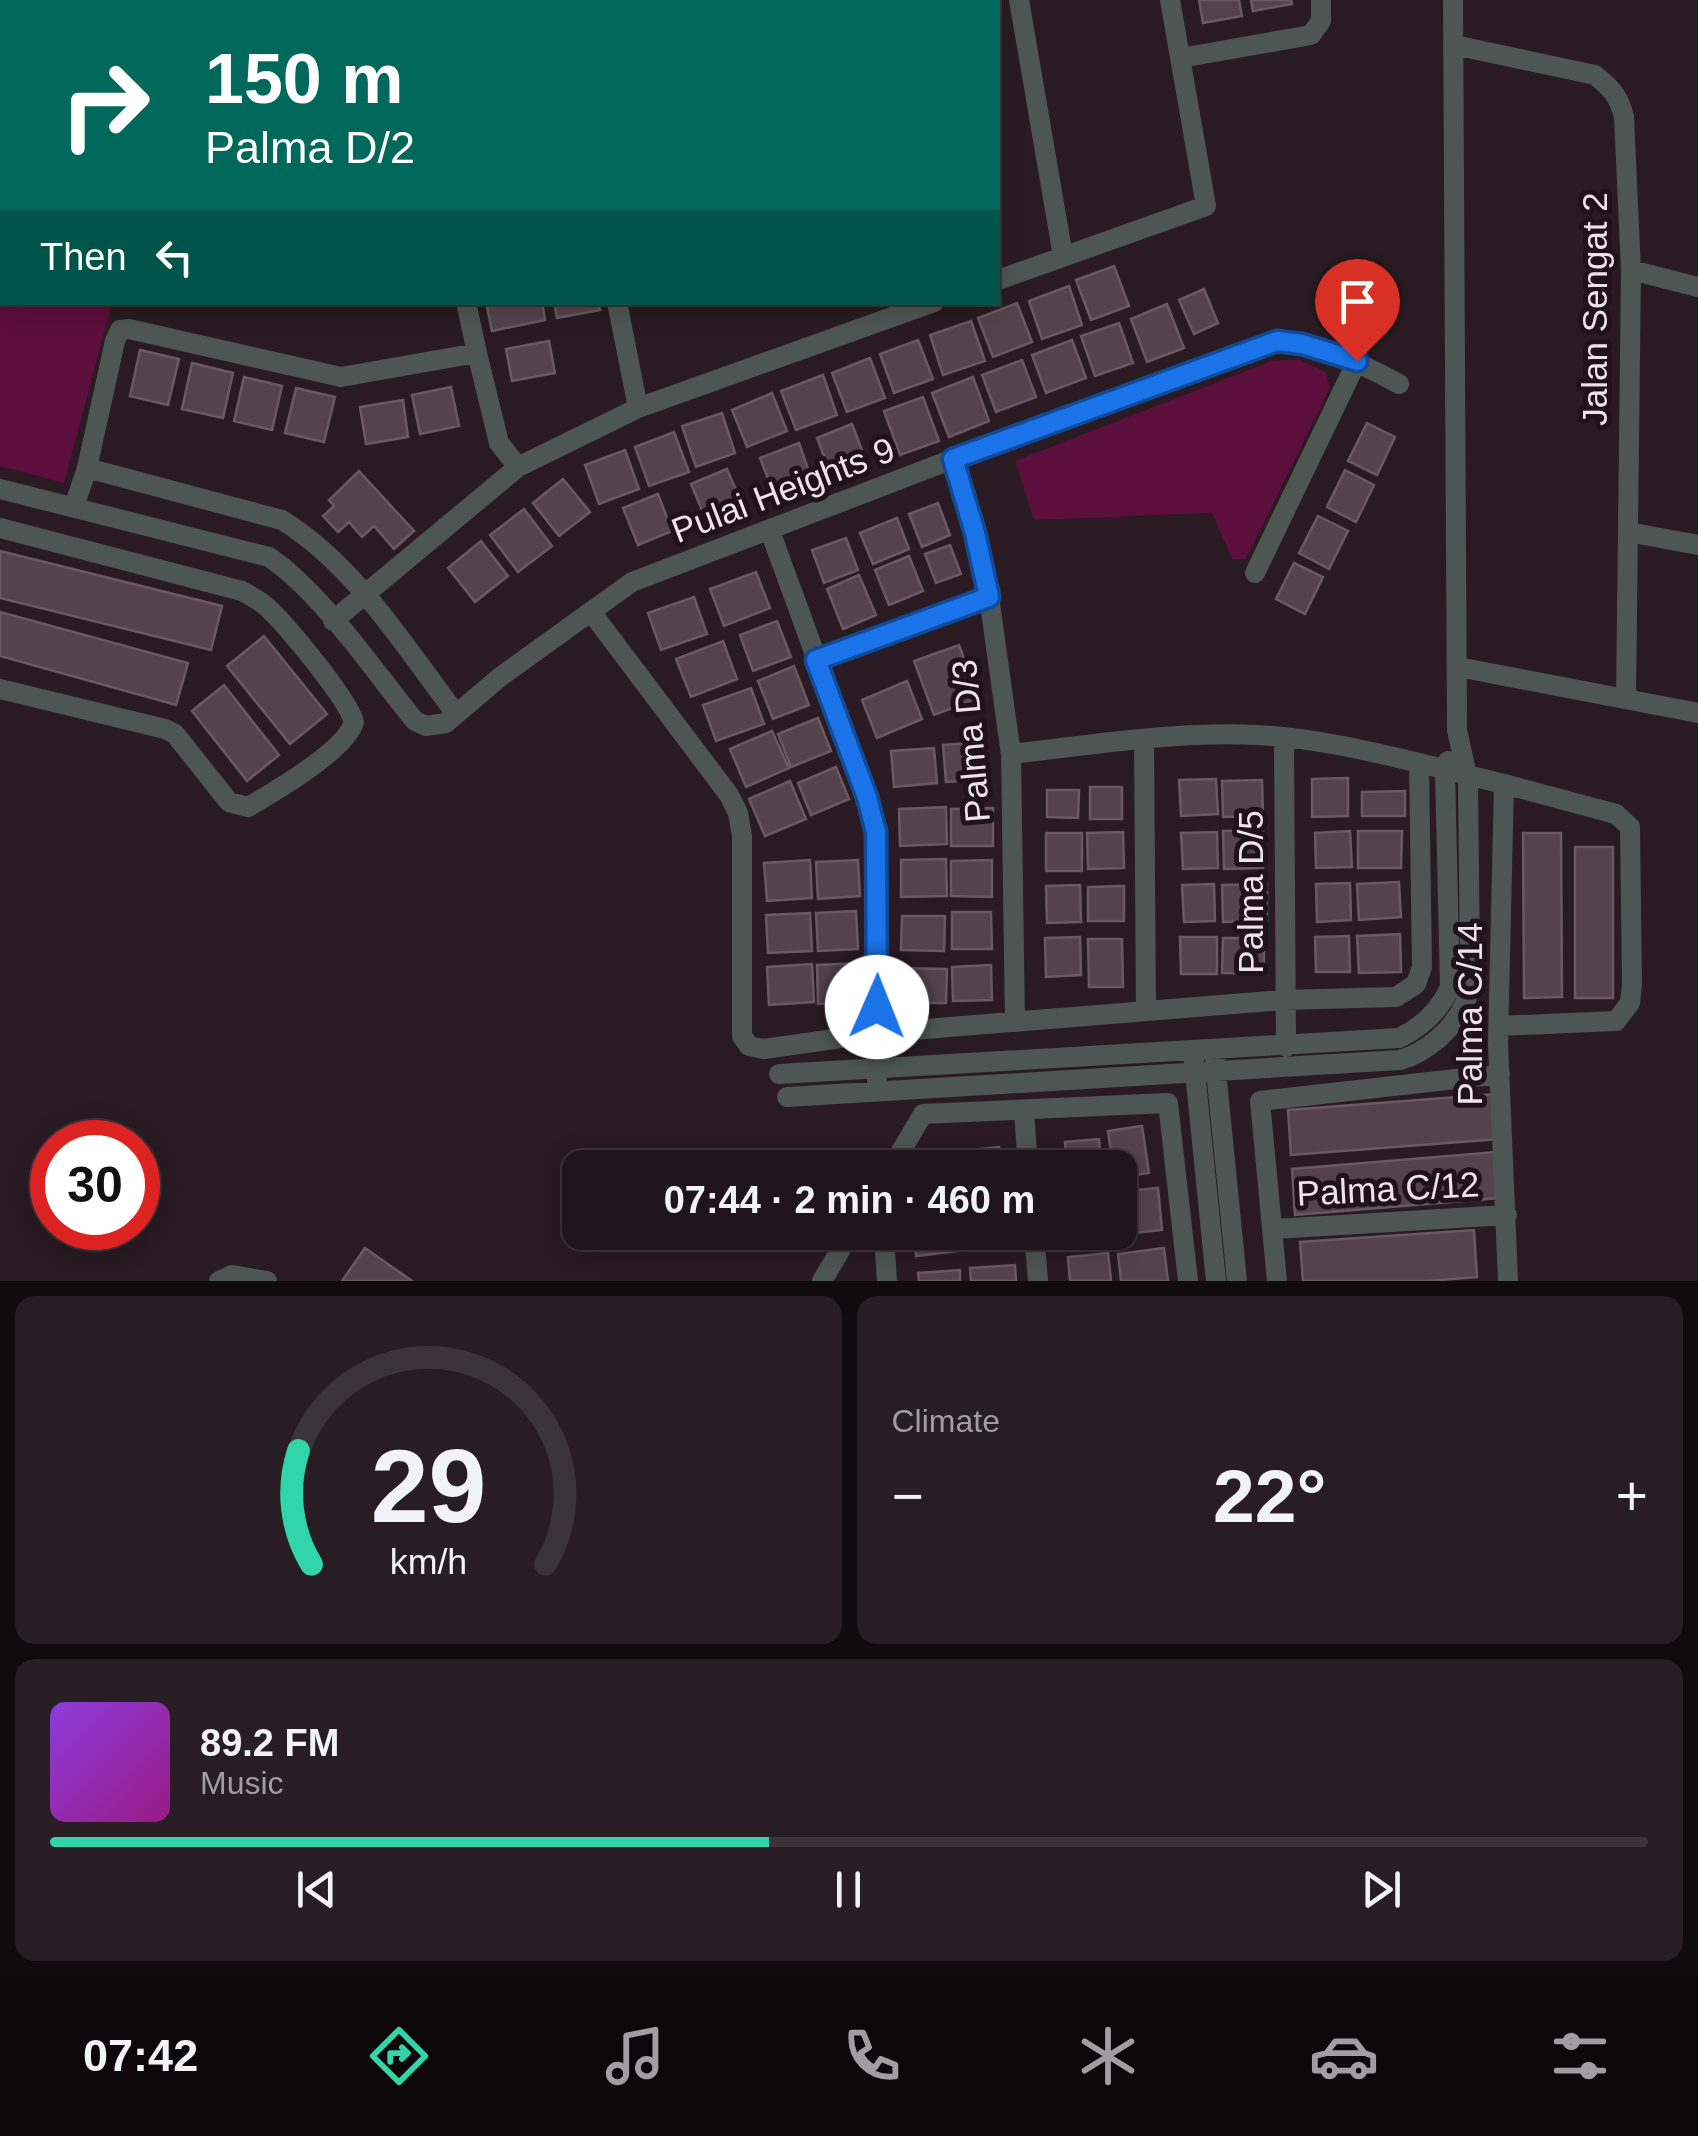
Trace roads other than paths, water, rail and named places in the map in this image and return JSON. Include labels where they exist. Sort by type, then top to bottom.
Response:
[{"type":"street","points":[[1018,0],[1063,256]]},
{"type":"street","points":[[1000,279],[1206,206],[1170,0]]},
{"type":"street","points":[[1182,58],[1312,34],[1321,21],[1322,0]]},
{"type":"street","points":[[787,1097],[1400,1060],[1416,1056],[1456,1018],[1466,1001],[1470,971],[1467,775],[1457,730],[1453,0]]},
{"type":"street","name":"Jalan Sengat 2","points":[[1454,45],[1595,76],[1613,89],[1620,100],[1632,270],[1626,698]]},
{"type":"street","points":[[1632,270],[1698,287]]},
{"type":"street","points":[[467,305],[499,443],[518,467]]},
{"type":"street","points":[[619,305],[638,408]]},
{"type":"street","points":[[333,621],[518,467],[638,408],[926,305]]},
{"type":"street","points":[[74,508],[120,330],[341,376],[477,353]]},
{"type":"street","name":"Pulai Heights 9","points":[[456,714],[500,677],[632,582],[1277,341],[1302,344],[1357,361],[1399,384]]},
{"type":"street","points":[[1255,573],[1357,361]]},
{"type":"street","name":"Palma D/3","points":[[953,459],[989,597],[1011,754],[1016,1022]]},
{"type":"street","points":[[0,488],[268,557],[284,567],[333,621],[415,721],[426,726],[446,722],[456,714],[366,596],[297,529],[282,520],[87,468]]},
{"type":"street","points":[[0,528],[242,591],[272,611],[343,701],[354,722],[347,737],[286,786],[248,807],[240,807],[229,802],[175,734],[165,728],[0,689]]},
{"type":"street","points":[[770,532],[867,797],[876,832],[878,1093]]},
{"type":"street","points":[[1628,532],[1698,545]]},
{"type":"street","points":[[816,660],[989,597]]},
{"type":"street","points":[[592,613],[729,794],[738,813],[742,836],[742,1036],[749,1046],[764,1049],[876,1033],[1283,1000],[1396,997],[1416,984],[1422,967],[1419,764]]},
{"type":"street","points":[[1458,667],[1698,713]]},
{"type":"street","points":[[779,1074],[1286,1046],[1399,1038],[1415,1030],[1443,1002],[1450,987],[1445,770],[1457,730]]},
{"type":"street","points":[[1011,754],[1144,738],[1257,734],[1419,764],[1616,814],[1630,827],[1632,844],[1630,1003],[1616,1021],[1499,1026]]},
{"type":"street","points":[[1144,738],[1146,1011]]},
{"type":"street","name":"Palma D/5","points":[[1284,738],[1286,1046]]},
{"type":"street","name":"Palma C/14","points":[[1504,784],[1499,1026],[1508,1281]]},
{"type":"street","points":[[1204,1049],[1216,1281]]},
{"type":"street","points":[[1206,1071],[1237,1281]]},
{"type":"street","points":[[1278,1281],[1260,1102],[1500,1074]]},
{"type":"street","points":[[902,1150],[923,1114],[1168,1104],[1188,1281]]},
{"type":"street","points":[[1024,1111],[1027,1150]]},
{"type":"street","name":"Palma C/12","points":[[1274,1229],[1507,1215]]},
{"type":"street","points":[[822,1281],[840,1250]]},
{"type":"street","points":[[1035,1250],[1038,1281]]},
{"type":"street","points":[[884,1252],[887,1281]]},
{"type":"street","points":[[225,1278],[266,1281]]}]
